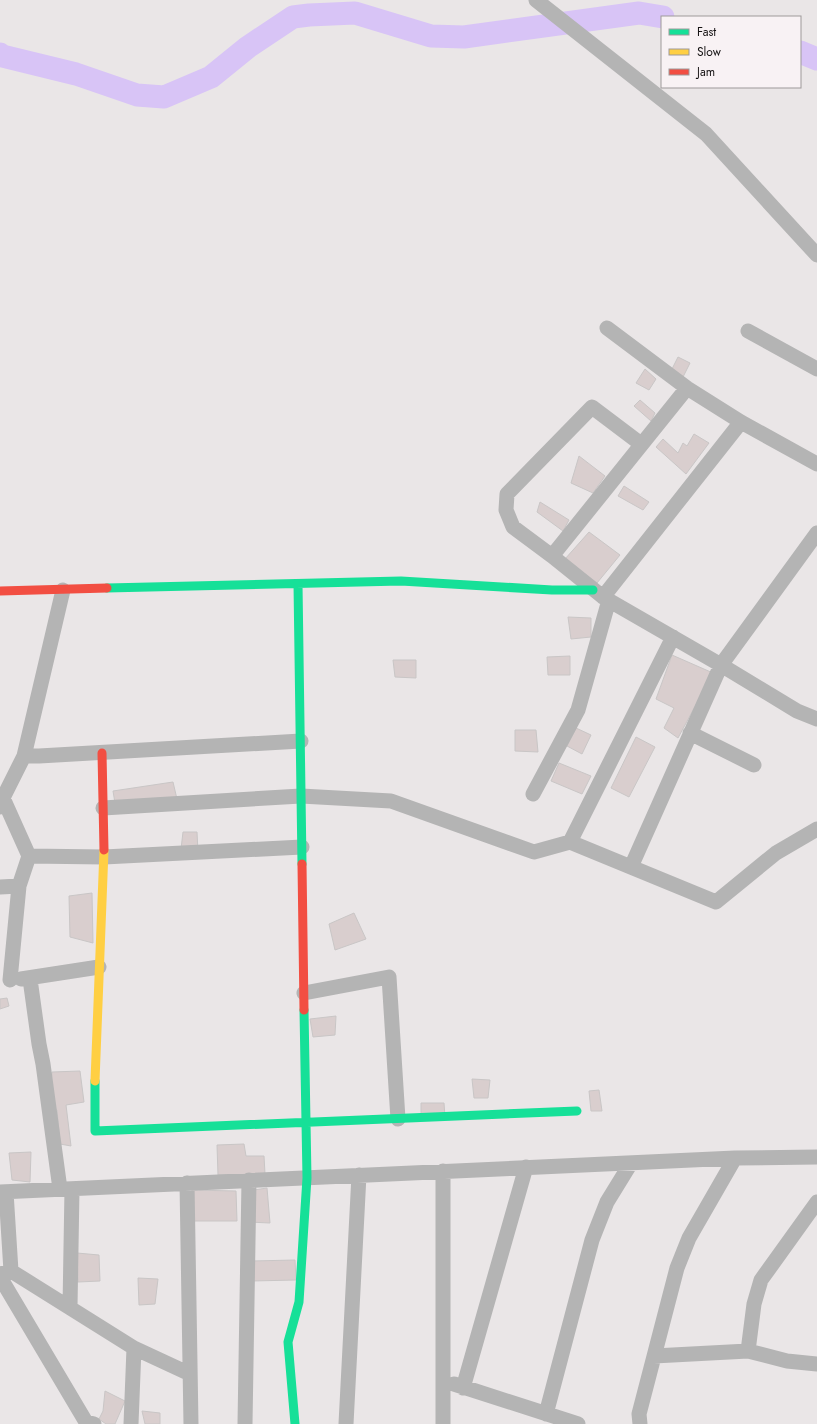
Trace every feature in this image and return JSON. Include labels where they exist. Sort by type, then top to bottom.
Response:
[{"type":"street","points":[[536,0],[706,134],[817,255]]},
{"type":"street","points":[[607,328],[687,388],[741,422],[817,464]]},
{"type":"street","points":[[748,331],[817,368]]},
{"type":"street","points":[[552,556],[687,388]]},
{"type":"street","points":[[641,444],[592,407],[507,494],[506,510],[513,527],[602,596],[797,711],[817,719]]},
{"type":"street","points":[[533,794],[578,710],[602,596],[741,422]]},
{"type":"street","points":[[631,867],[721,665],[817,533]]},
{"type":"street","points":[[0,592],[401,582],[552,590],[602,596]]},
{"type":"street","points":[[295,1424],[288,1342],[299,1302],[307,1178],[298,584]]},
{"type":"street","points":[[63,590],[24,756],[1,803],[29,856],[19,886],[5,980],[30,979],[99,967]]},
{"type":"street","points":[[570,842],[673,637]]},
{"type":"street","points":[[690,733],[754,765]]},
{"type":"street","points":[[24,756],[301,742]]},
{"type":"street","points":[[102,753],[104,858],[95,1064],[95,1131],[577,1111]]},
{"type":"street","points":[[103,808],[301,796],[392,801],[534,852],[570,842],[716,902],[776,853],[817,830]]},
{"type":"street","points":[[29,856],[104,858],[302,847]]},
{"type":"street","points":[[0,887],[19,886]]},
{"type":"street","points":[[304,993],[389,977],[398,1119]]},
{"type":"street","points":[[30,979],[39,1044],[66,1189],[70,1307]]},
{"type":"street","points":[[94,1424],[86,1422],[4,1274],[3,1192],[631,1162],[735,1158],[817,1157]]},
{"type":"street","points":[[640,1424],[639,1414],[677,1268],[689,1238],[735,1158]]},
{"type":"street","points":[[546,1414],[592,1240],[607,1202],[631,1162]]},
{"type":"street","points":[[463,1388],[526,1168]]},
{"type":"street","points":[[442,1171],[443,1424]]},
{"type":"street","points":[[346,1424],[359,1175]]},
{"type":"street","points":[[245,1424],[249,1180]]},
{"type":"street","points":[[187,1183],[191,1424]]},
{"type":"street","points":[[748,1351],[754,1304],[761,1280],[817,1202]]},
{"type":"street","points":[[4,1274],[70,1307],[134,1348],[190,1374]]},
{"type":"street","points":[[131,1424],[134,1348]]},
{"type":"street","points":[[654,1356],[748,1351],[787,1360],[817,1364]]},
{"type":"street","points":[[443,1381],[578,1424]]},
{"type":"building","points":[[678,357],[690,363],[682,379],[671,371]]},
{"type":"building","points":[[645,369],[656,379],[649,390],[636,383]]},
{"type":"building","points":[[640,400],[655,413],[651,421],[634,406]]},
{"type":"building","points":[[694,434],[709,443],[686,474],[656,447],[663,439],[678,453],[683,443],[687,446]]},
{"type":"building","points":[[579,456],[605,476],[593,493],[571,483]]},
{"type":"building","points":[[624,486],[649,502],[643,510],[618,496]]},
{"type":"building","points":[[540,502],[569,520],[563,531],[537,512]]},
{"type":"building","points":[[589,532],[620,555],[597,583],[565,559]]},
{"type":"building","points":[[568,617],[591,618],[591,637],[571,639]]},
{"type":"building","points":[[672,655],[713,673],[678,738],[664,728],[674,708],[656,699]]},
{"type":"building","points":[[570,656],[570,675],[548,675],[547,657]]},
{"type":"building","points":[[393,660],[416,660],[416,678],[395,677]]},
{"type":"building","points":[[576,728],[591,735],[582,754],[567,746]]},
{"type":"building","points":[[515,730],[536,730],[538,752],[515,751]]},
{"type":"building","points":[[636,737],[655,747],[629,797],[611,788]]},
{"type":"building","points":[[559,763],[591,776],[582,794],[551,781]]},
{"type":"building","points":[[173,782],[177,799],[115,803],[113,791]]},
{"type":"building","points":[[183,832],[197,832],[198,852],[181,849]]},
{"type":"building","points":[[92,893],[93,943],[70,937],[69,896]]},
{"type":"building","points":[[354,913],[366,939],[335,950],[329,924]]},
{"type":"building","points":[[7,998],[9,1006],[0,1009],[0,999]]},
{"type":"building","points":[[336,1016],[335,1035],[313,1037],[310,1019]]},
{"type":"building","points":[[80,1071],[84,1102],[66,1105],[71,1146],[60,1144],[57,1110],[49,1107],[52,1072]]},
{"type":"building","points":[[472,1079],[490,1080],[488,1098],[474,1098]]},
{"type":"building","points":[[599,1090],[602,1111],[591,1111],[589,1091]]},
{"type":"building","points":[[421,1103],[444,1103],[445,1117],[421,1118]]},
{"type":"building","points":[[244,1144],[246,1156],[264,1156],[265,1174],[218,1175],[217,1145]]},
{"type":"building","points":[[31,1152],[30,1182],[12,1180],[9,1153]]},
{"type":"building","points":[[267,1188],[270,1223],[248,1222],[254,1190]]},
{"type":"building","points":[[192,1190],[236,1191],[237,1221],[188,1221]]},
{"type":"building","points":[[77,1253],[99,1255],[100,1281],[78,1282]]},
{"type":"building","points":[[295,1260],[296,1280],[252,1281],[252,1261]]},
{"type":"building","points":[[138,1278],[158,1279],[155,1304],[139,1305]]},
{"type":"building","points":[[105,1391],[125,1401],[115,1424],[106,1424],[99,1419],[103,1411]]},
{"type":"building","points":[[142,1411],[160,1413],[160,1424],[145,1424]]},
{"type":"waterway","points":[[0,54],[2,56],[76,74],[137,95],[164,97],[211,77],[248,47],[293,17],[355,13],[431,36],[464,37],[639,13],[661,17]]},
{"type":"waterway","points":[[801,52],[817,59]]},
{"type":"traffic: fast","points":[[107,588],[401,581],[552,590],[593,590]]},
{"type":"traffic: fast","points":[[298,584],[302,864]]},
{"type":"traffic: fast","points":[[295,1424],[288,1342],[299,1302],[307,1178],[304,1010]]},
{"type":"traffic: fast","points":[[95,1081],[95,1131],[577,1111]]},
{"type":"traffic: slow","points":[[95,1081],[104,850]]},
{"type":"traffic: jam","points":[[0,591],[107,588]]},
{"type":"traffic: jam","points":[[102,753],[104,850]]},
{"type":"traffic: jam","points":[[302,864],[304,1010]]}]
